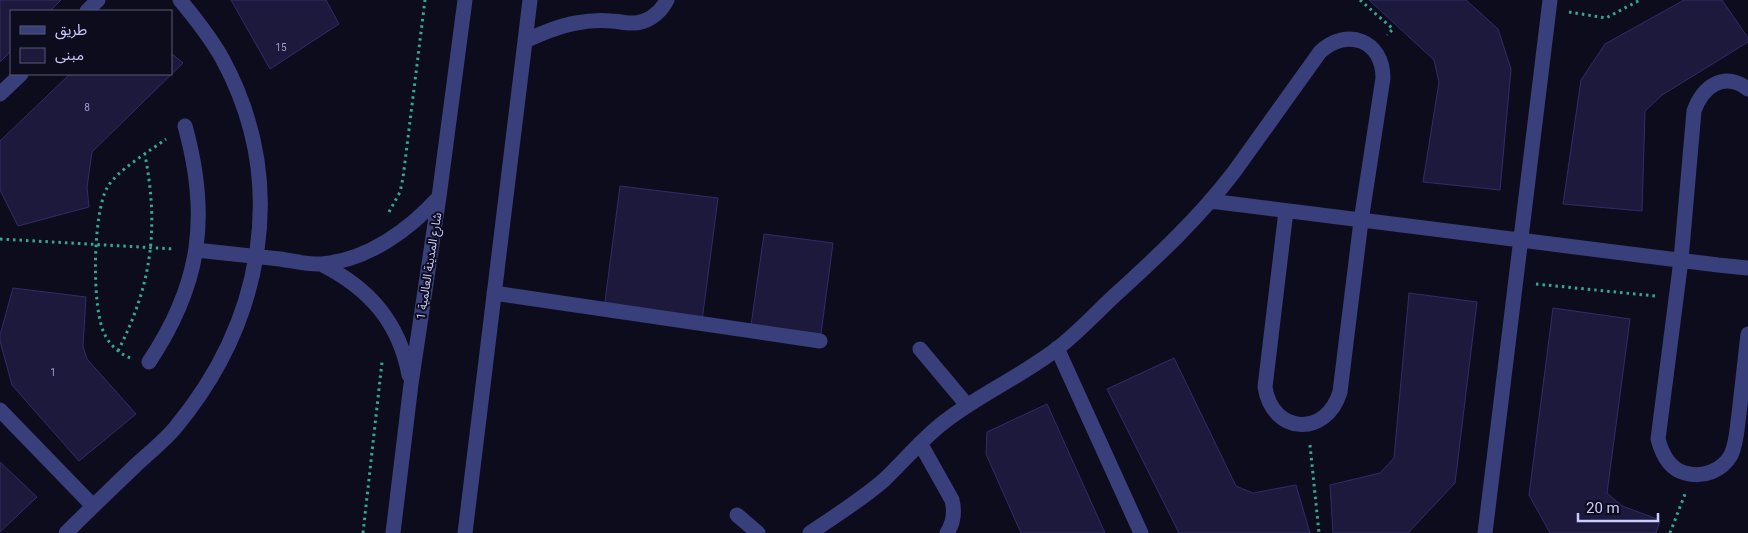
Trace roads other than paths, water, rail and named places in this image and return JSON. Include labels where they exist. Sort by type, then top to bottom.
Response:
[{"type":"street","points":[[87,10],[98,0]]},
{"type":"street","points":[[66,533],[174,430],[197,399],[217,367],[234,333],[247,298],[257,256],[261,220],[259,177],[252,136],[239,96],[222,58],[199,23],[180,0]]},
{"type":"street","name":"شارع المدينة العالمية 1","points":[[394,533],[411,384],[439,197],[464,0]]},
{"type":"street","points":[[465,533],[530,0]]},
{"type":"street","points":[[525,41],[559,26],[577,22],[613,20],[631,23],[644,21],[655,16],[664,7],[667,0]]},
{"type":"street","points":[[1485,533],[1549,5]]},
{"type":"street","points":[[810,533],[862,498],[942,423],[967,405],[1026,371],[1082,327],[1164,251],[1210,201],[1320,52],[1336,40],[1346,38],[1366,43],[1374,50],[1380,58],[1383,78],[1361,221],[1340,392],[1336,404],[1329,414],[1319,421],[1297,424],[1286,421],[1270,407],[1266,398],[1265,387],[1286,211]]},
{"type":"street","points":[[0,94],[20,75]]},
{"type":"street","points":[[1748,89],[1743,85],[1730,82],[1718,83],[1707,89],[1698,99],[1694,110],[1681,260],[1658,439],[1660,450],[1665,459],[1682,472],[1693,475],[1704,474],[1718,468],[1730,457],[1734,447],[1748,334]]},
{"type":"street","points":[[149,362],[166,336],[179,309],[189,280],[196,250],[199,219],[198,187],[194,156],[185,126]]},
{"type":"street","points":[[321,264],[351,257],[387,241],[424,214],[439,197]]},
{"type":"street","points":[[1210,201],[1748,268]]},
{"type":"street","points":[[196,250],[321,264],[341,274],[360,288],[389,321],[400,341],[407,362],[411,384]]},
{"type":"street","points":[[494,293],[820,341]]},
{"type":"street","points":[[1057,348],[1141,533]]},
{"type":"street","points":[[920,349],[967,405]]},
{"type":"street","points":[[0,410],[93,506]]},
{"type":"street","points":[[920,443],[952,500],[953,520],[947,533]]},
{"type":"street","points":[[737,515],[758,533]]}]
